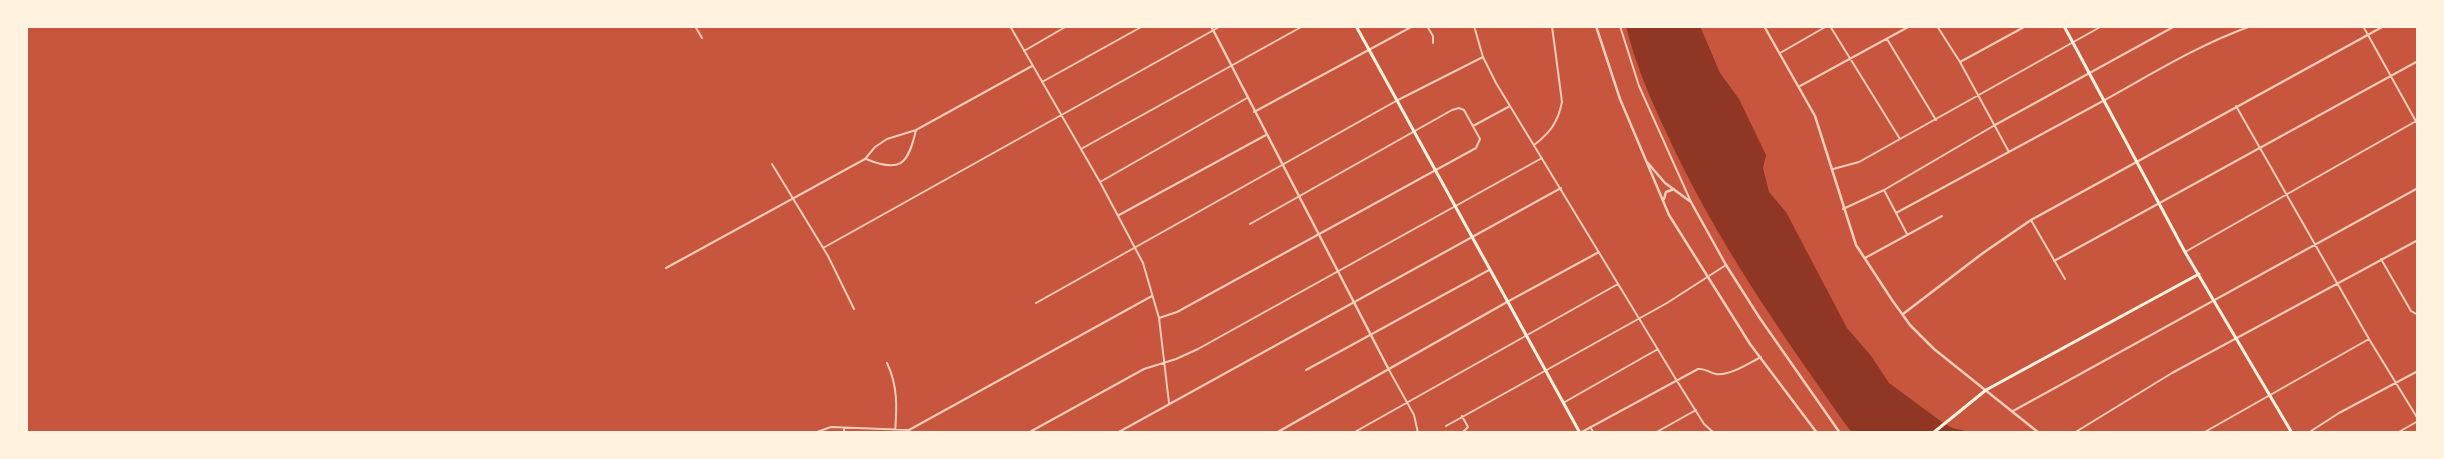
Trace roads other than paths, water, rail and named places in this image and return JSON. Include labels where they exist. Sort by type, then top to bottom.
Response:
[{"type":"main road","points":[[1356,26],[1580,433]]},
{"type":"main road","points":[[2064,26],[2185,252],[2292,433]]},
{"type":"main road","points":[[1933,433],[1986,390],[2199,274]]},
{"type":"street","points":[[695,26],[702,38]]},
{"type":"street","points":[[1010,26],[1136,247],[1158,318],[1169,403]]},
{"type":"street","points":[[1024,51],[1067,26]]},
{"type":"street","points":[[1041,82],[1143,26]]},
{"type":"street","points":[[1210,26],[1388,370],[1408,402],[1418,433]]},
{"type":"street","points":[[823,248],[1221,26]]},
{"type":"street","points":[[1081,149],[1304,26]]},
{"type":"street","points":[[1254,112],[1413,26]]},
{"type":"street","points":[[1427,26],[1433,36],[1433,43]]},
{"type":"street","points":[[1474,26],[1483,58],[1511,106],[1677,381],[1705,425],[1714,433]]},
{"type":"street","points":[[1534,145],[1550,131],[1559,114],[1562,102],[1552,26]]},
{"type":"street","points":[[1596,26],[1610,75],[1679,232],[1750,344],[1817,433]]},
{"type":"street","points":[[1620,26],[1639,86],[1691,202],[1726,265],[1759,317],[1840,433]]},
{"type":"street","points":[[1764,26],[1800,86],[1820,127],[1843,209],[1856,245],[1864,258],[1903,314],[1934,349],[2039,433]]},
{"type":"street","points":[[1780,53],[1828,26],[1901,139]]},
{"type":"street","points":[[1800,86],[1910,26]]},
{"type":"street","points":[[1937,26],[1979,95],[2009,152]]},
{"type":"street","points":[[1960,62],[2026,26]]},
{"type":"street","points":[[1831,169],[1859,162],[2102,26]]},
{"type":"street","points":[[1843,209],[1884,190],[1995,125],[2175,26]]},
{"type":"street","points":[[1896,213],[2180,57],[2220,38],[2252,26]]},
{"type":"street","points":[[2363,26],[2389,76],[2418,125]]},
{"type":"street","points":[[1903,314],[1983,253],[2031,220],[2384,26]]},
{"type":"street","points":[[1888,39],[1936,120]]},
{"type":"street","points":[[1036,303],[1396,101],[1483,58]]},
{"type":"street","points":[[2054,261],[2418,61]]},
{"type":"street","points":[[666,268],[865,159],[875,147],[888,139],[916,130],[1032,66]]},
{"type":"street","points":[[1100,182],[1246,98]]},
{"type":"street","points":[[1472,126],[1511,106]]},
{"type":"street","points":[[2236,106],[2369,339],[2418,420],[2397,433]]},
{"type":"street","points":[[1158,318],[1177,312],[1319,235],[1478,146],[1480,139],[1464,110],[1459,108],[1250,224]]},
{"type":"street","points":[[2185,252],[2417,121]]},
{"type":"street","points":[[865,159],[886,166],[898,166],[909,155],[916,130]]},
{"type":"street","points":[[1118,215],[1266,135]]},
{"type":"street","points":[[1028,433],[1144,369],[1176,359],[1198,349],[1542,158]]},
{"type":"street","points":[[1645,158],[1658,176],[1691,202]]},
{"type":"street","points":[[772,164],[823,248],[854,309]]},
{"type":"street","points":[[1117,433],[1561,188]]},
{"type":"street","points":[[1664,201],[1666,192],[1671,188],[1675,190]]},
{"type":"street","points":[[2013,411],[2418,188]]},
{"type":"street","points":[[1884,190],[1907,234]]},
{"type":"street","points":[[1864,258],[1942,216]]},
{"type":"street","points":[[2031,220],[2065,279]]},
{"type":"street","points":[[2074,433],[2172,373],[2418,240]]},
{"type":"street","points":[[1276,433],[1599,252]]},
{"type":"street","points":[[2381,259],[2412,311],[2418,315]]},
{"type":"street","points":[[1446,426],[1639,318],[1726,265]]},
{"type":"street","points":[[1306,370],[1489,270]]},
{"type":"street","points":[[1353,433],[1618,284]]},
{"type":"street","points":[[814,433],[823,428],[895,432],[913,428],[1152,296]]},
{"type":"street","points":[[2203,433],[2369,339]]},
{"type":"street","points":[[1563,402],[1658,349]]},
{"type":"street","points":[[1580,433],[1698,369],[1708,370],[1715,374],[1724,373],[1761,357]]},
{"type":"street","points":[[887,363],[896,392],[895,432]]},
{"type":"street","points":[[2308,433],[2339,413],[2418,371]]},
{"type":"street","points":[[1655,433],[1696,410]]},
{"type":"street","points":[[1462,416],[1468,427],[1462,433]]},
{"type":"street","points":[[1590,427],[1594,433]]},
{"type":"street","points":[[844,428],[844,433]]}]
